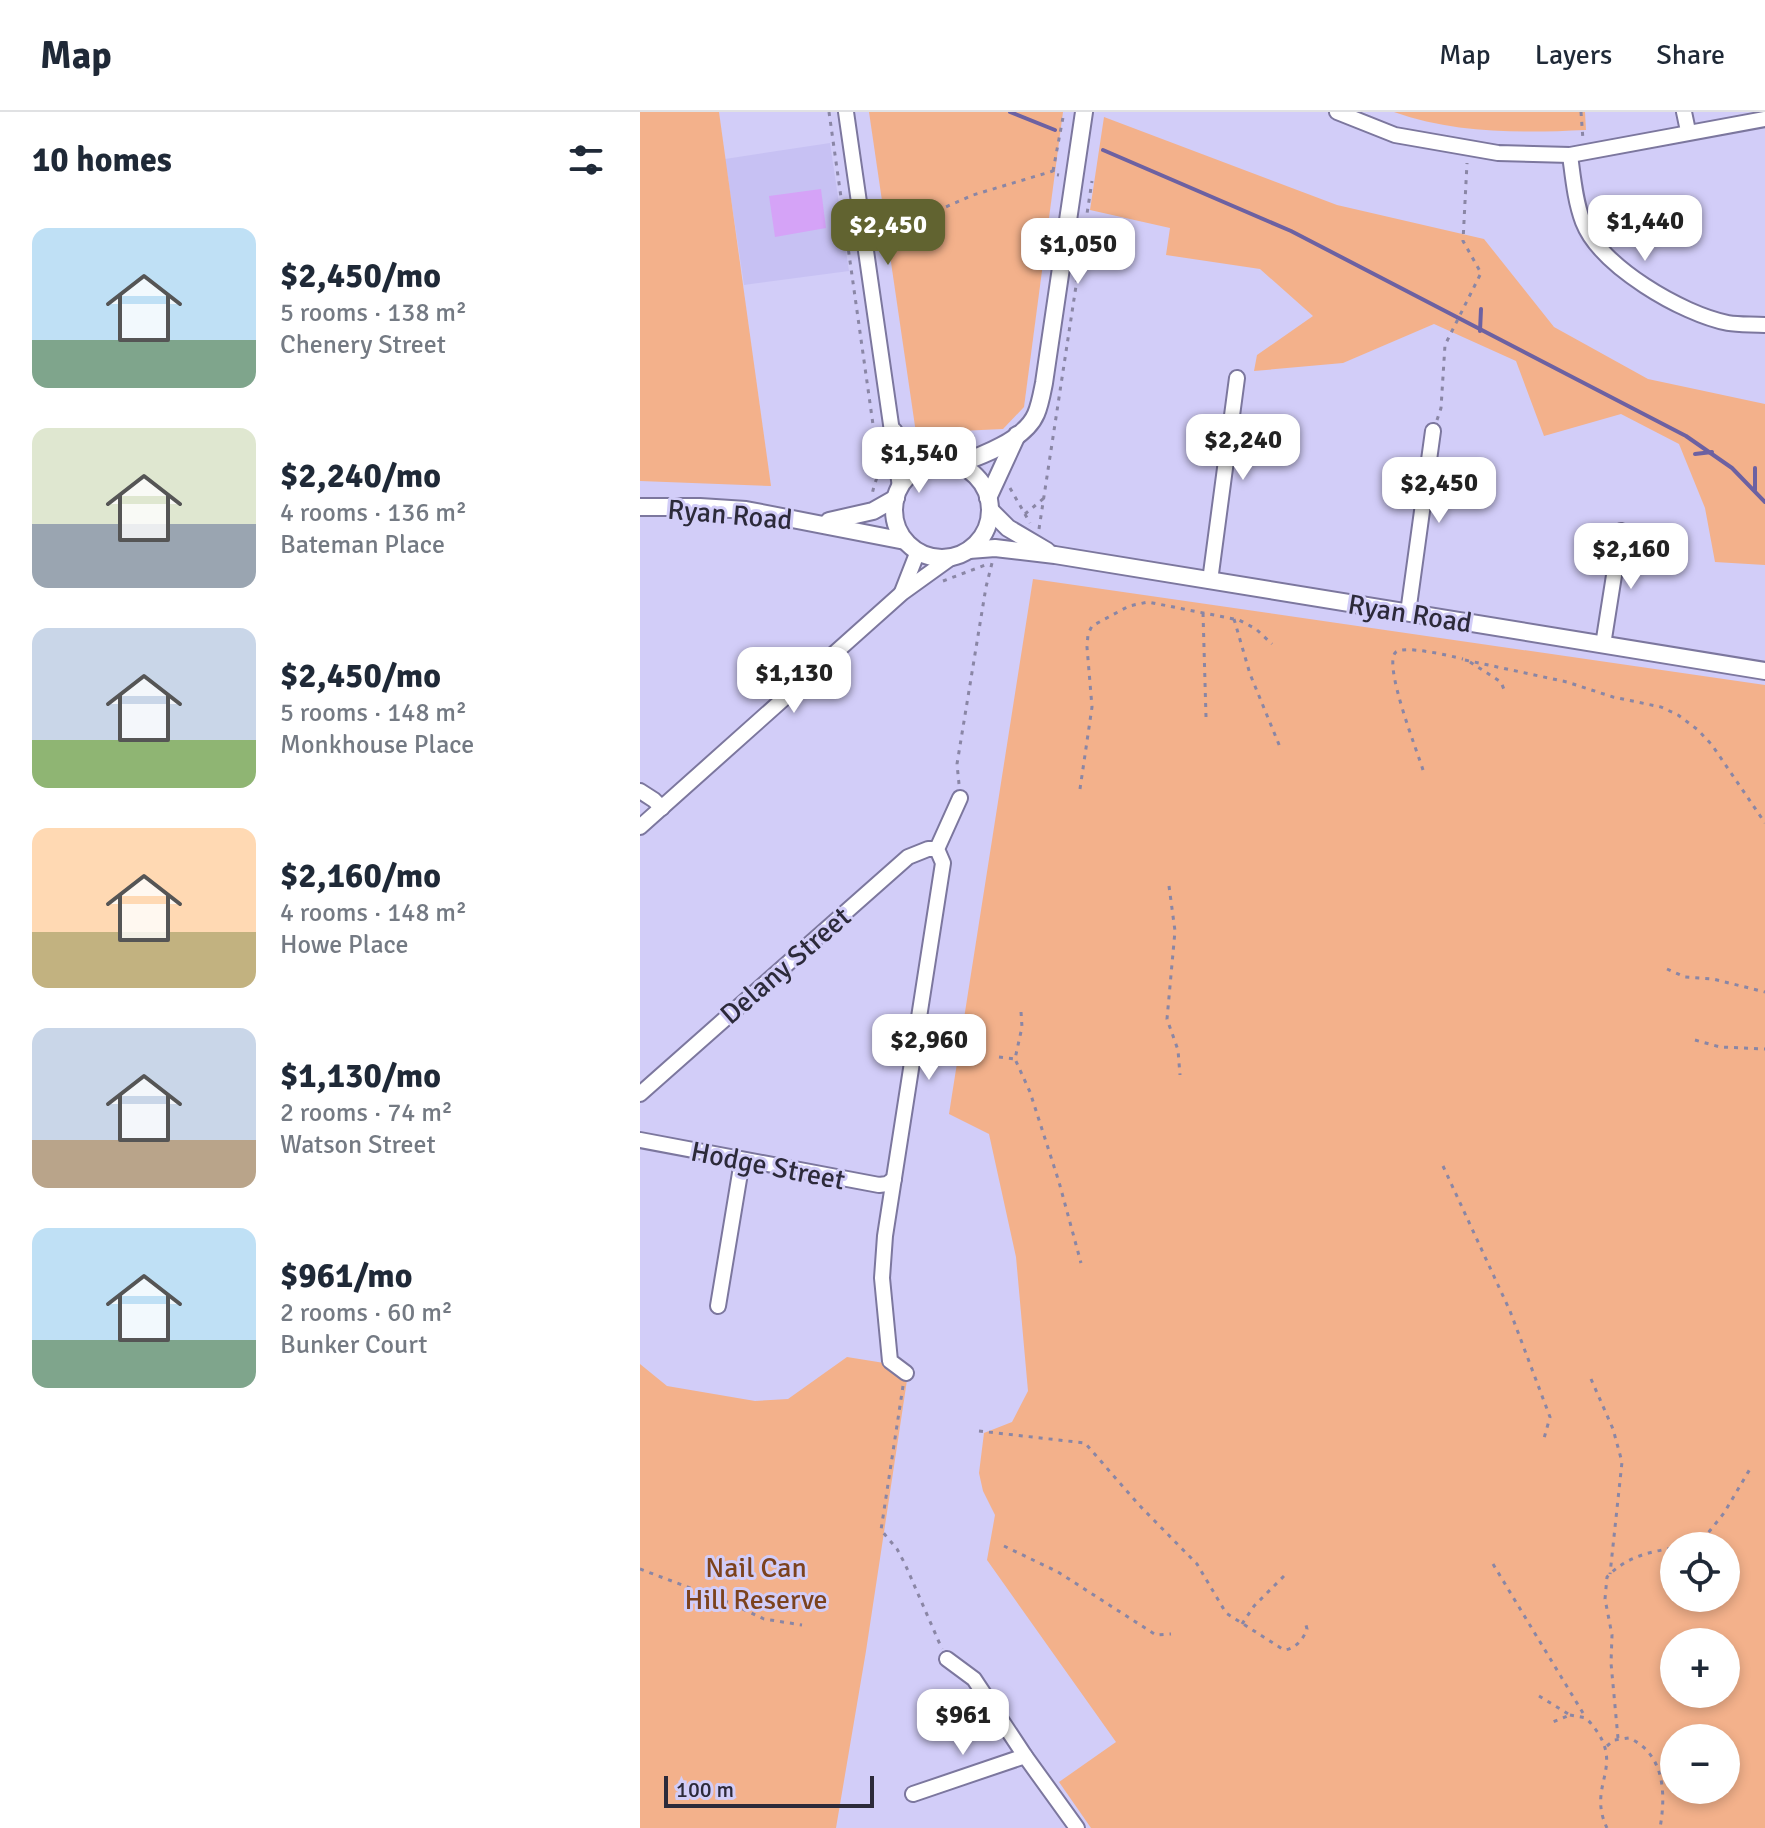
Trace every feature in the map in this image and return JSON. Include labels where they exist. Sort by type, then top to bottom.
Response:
[{"type":"street","points":[[846,112],[892,427],[898,492],[895,520],[911,546],[934,557],[952,557]]},
{"type":"street","points":[[956,465],[990,453],[1018,434],[1036,415],[1084,112]]},
{"type":"street","points":[[1337,112],[1395,135],[1498,153],[1577,153],[1765,119]]},
{"type":"street","points":[[1684,112],[1688,131]]},
{"type":"street","points":[[1577,153],[1575,195],[1584,224],[1599,250],[1617,267],[1697,312],[1728,323],[1765,325]]},
{"type":"street","points":[[1210,581],[1237,378]]},
{"type":"street","points":[[892,427],[908,451],[926,465]]},
{"type":"street","points":[[1408,613],[1433,431]]},
{"type":"street","points":[[640,827],[902,593],[952,557],[969,550],[984,532],[989,504],[1018,434]]},
{"type":"street","points":[[898,492],[907,477],[936,462],[967,469],[977,477],[989,504]]},
{"type":"street","name":"Ryan Road","points":[[820,523],[873,511],[898,492]]},
{"type":"street","name":"Ryan Road","points":[[989,504],[1008,528],[1055,555]]},
{"type":"street","name":"Ryan Road","points":[[640,507],[724,508],[820,523],[911,546]]},
{"type":"street","points":[[1603,645],[1621,531]]},
{"type":"street","points":[[902,593],[911,546]]},
{"type":"street","name":"Ryan Road","points":[[969,550],[995,548],[1055,555],[1765,671]]},
{"type":"street","points":[[640,791],[662,808]]},
{"type":"street","points":[[906,1373],[890,1361],[882,1278],[885,1236],[943,863],[937,849],[960,798]]},
{"type":"street","name":"Delany Street","points":[[640,1094],[908,857],[937,849]]},
{"type":"street","name":"Hodge Street","points":[[640,1140],[879,1185],[894,1179]]},
{"type":"street","points":[[718,1306],[742,1161]]},
{"type":"street","points":[[947,1659],[974,1679],[1077,1828]]},
{"type":"street","points":[[913,1794],[1025,1756]]},
{"type":"path","points":[[829,112],[880,475],[873,487],[872,500]]},
{"type":"path","points":[[1053,171],[1064,112]]},
{"type":"path","points":[[1577,153],[1581,112]]},
{"type":"path","points":[[1433,431],[1441,408],[1445,345],[1481,273],[1465,250],[1463,241],[1466,148]]},
{"type":"path","points":[[1053,171],[1053,174],[1059,175]]},
{"type":"path","points":[[882,235],[973,195],[1053,171]]},
{"type":"path","points":[[1008,485],[1039,534],[1092,181]]},
{"type":"path","points":[[921,441],[978,437]]},
{"type":"path","points":[[1025,514],[1044,498]]},
{"type":"path","points":[[939,583],[992,563],[957,764],[960,798]]},
{"type":"path","points":[[1080,789],[1092,707],[1087,647],[1089,629],[1138,602],[1171,605],[1234,619],[1256,629],[1272,644]]},
{"type":"path","points":[[1203,613],[1206,717]]},
{"type":"path","points":[[1234,619],[1250,674],[1280,747]]},
{"type":"path","points":[[1423,770],[1393,671],[1396,652],[1406,650],[1567,682],[1613,697],[1661,707],[1678,715],[1712,745],[1765,823]]},
{"type":"path","points":[[1465,660],[1501,682],[1505,692]]},
{"type":"path","points":[[1169,886],[1175,931],[1167,1019],[1178,1050],[1180,1075]]},
{"type":"path","points":[[1667,969],[1685,977],[1713,979],[1765,992]]},
{"type":"path","points":[[1021,1012],[1022,1027],[1015,1059],[1030,1092],[1052,1159],[1081,1263]]},
{"type":"path","points":[[1695,1040],[1720,1047],[1765,1049]]},
{"type":"path","points":[[999,1057],[1015,1059]]},
{"type":"path","points":[[1443,1166],[1510,1311],[1550,1417],[1543,1442]]},
{"type":"path","points":[[906,1373],[881,1530],[905,1564],[947,1659]]},
{"type":"path","points":[[1591,1379],[1613,1429],[1622,1462],[1610,1574],[1604,1586],[1612,1635],[1611,1663],[1618,1738]]},
{"type":"path","points":[[979,1431],[1085,1443],[1197,1564],[1222,1607],[1242,1624],[1277,1647],[1287,1650],[1305,1634],[1305,1621]]},
{"type":"path","points":[[1709,1532],[1750,1469]]},
{"type":"path","points":[[1004,1546],[1058,1572],[1156,1635],[1171,1634]]},
{"type":"path","points":[[1610,1574],[1629,1559],[1660,1550]]},
{"type":"path","points":[[1493,1564],[1586,1718],[1607,1746],[1607,1767],[1600,1801],[1607,1828]]},
{"type":"path","points":[[640,1569],[764,1619],[802,1625]]},
{"type":"path","points":[[1242,1624],[1254,1606],[1285,1575]]},
{"type":"path","points":[[1539,1696],[1570,1715],[1586,1718]]},
{"type":"path","points":[[1553,1722],[1570,1715]]},
{"type":"path","points":[[1607,1746],[1618,1738],[1636,1741],[1655,1761],[1664,1786],[1660,1828]]},
{"type":"shaded area","points":[[830,143],[849,271],[744,285],[725,159]]},
{"type":"green space","points":[[640,112],[719,112],[771,486],[640,481]]},
{"type":"green space","points":[[869,112],[1063,112],[1024,407],[1003,429],[916,433]]},
{"type":"green space","points":[[1394,112],[1585,112],[1586,130],[1465,128]]},
{"type":"green space","points":[[1104,117],[1337,205],[1484,239],[1554,327],[1648,379],[1765,404],[1765,565],[1715,562],[1705,508],[1679,444],[1621,414],[1544,436],[1516,361],[1434,324],[1343,363],[1254,371],[1257,355],[1313,316],[1260,269],[1166,255],[1170,228],[1090,210]]},
{"type":"green space","points":[[1033,579],[1765,685],[1765,1828],[1091,1828],[1059,1782],[1116,1742],[987,1560],[995,1515],[983,1491],[979,1473],[984,1433],[1012,1422],[1028,1391],[1016,1257],[989,1134],[949,1114]]},
{"type":"green space","name":"Nail Can Hill Reserve","points":[[847,1357],[909,1367],[836,1828],[640,1828],[640,1364],[667,1386],[755,1401],[788,1399]]},
{"type":"building","points":[[821,189],[826,228],[775,237],[769,196]]},
{"type":"waterway","points":[[1010,112],[1055,130]]},
{"type":"waterway","points":[[1103,150],[1291,231],[1686,436],[1732,468],[1765,502]]},
{"type":"waterway","points":[[1480,331],[1481,309]]},
{"type":"waterway","points":[[1695,454],[1712,452]]},
{"type":"waterway","points":[[1755,468],[1755,490]]}]
